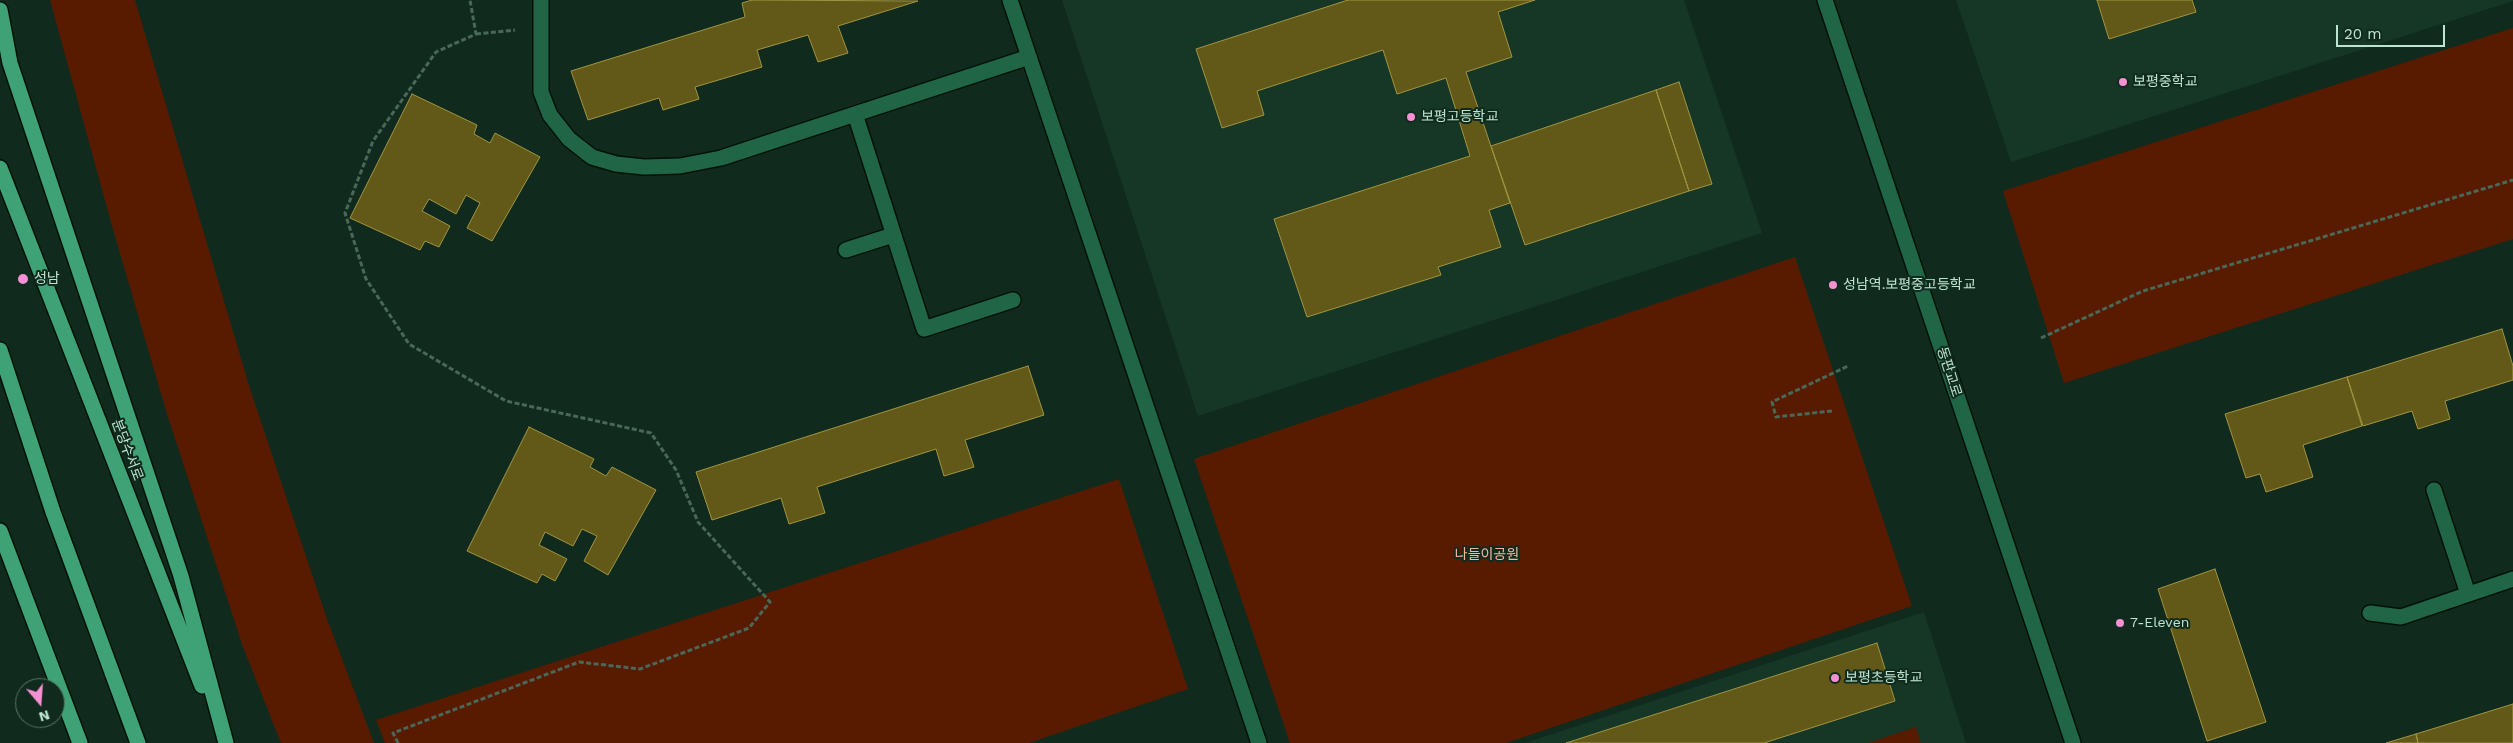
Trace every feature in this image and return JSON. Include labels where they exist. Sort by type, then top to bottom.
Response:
[{"type":"highway","points":[[0,10],[10,63],[181,576],[225,743]]},
{"type":"highway","name":"분당수서로","points":[[0,168],[225,743]]},
{"type":"highway","points":[[0,350],[53,512],[138,743]]},
{"type":"highway","points":[[0,531],[80,743]]},
{"type":"street","points":[[541,0],[541,92],[550,115],[569,139],[592,157],[616,164],[644,167],[680,166],[713,160],[1029,57]]},
{"type":"street","points":[[1010,0],[1259,743]]},
{"type":"street","name":"동판교로","points":[[1825,0],[2073,743]]},
{"type":"street","points":[[855,114],[924,329],[1013,300]]},
{"type":"street","points":[[846,250],[893,235]]},
{"type":"street","points":[[2434,490],[2468,594]]},
{"type":"street","points":[[2370,613],[2402,617],[2513,579]]},
{"type":"path","points":[[470,0],[476,34]]},
{"type":"path","points":[[398,743],[394,733],[579,662],[640,669],[650,666],[749,628],[770,602],[698,522],[676,470],[651,432],[506,401],[409,344],[366,279],[345,213],[373,141],[436,52],[476,34],[541,28]]},
{"type":"path","points":[[2041,338],[2143,291],[2513,180]]},
{"type":"path","points":[[1832,411],[1776,417],[1772,402],[1848,366]]},
{"type":"shaded area","name":"보평고등학교","points":[[1062,0],[1684,0],[1762,233],[1198,416]]},
{"type":"shaded area","name":"보평중학교","points":[[1956,0],[2513,0],[2513,1],[2011,162]]},
{"type":"shaded area","name":"보평초등학교","points":[[1924,612],[1966,743],[1525,743]]},
{"type":"green space","points":[[50,0],[135,0],[250,389],[327,619],[374,743],[281,743],[243,647],[167,414],[112,226]]},
{"type":"green space","points":[[2513,28],[2513,239],[2064,383],[2003,191]]},
{"type":"green space","name":"나들이공원","points":[[1795,257],[1912,606],[1506,743],[1290,743],[1194,459]]},
{"type":"green space","points":[[1119,479],[1188,689],[1029,743],[385,743],[376,720]]},
{"type":"green space","points":[[1916,727],[1921,743],[1868,743]]},
{"type":"building","points":[[752,0],[918,1],[838,26],[848,53],[818,62],[808,35],[757,50],[762,67],[695,87],[699,99],[663,110],[659,98],[588,120],[571,71],[745,17],[742,3]]},
{"type":"building","points":[[1348,0],[1535,0],[1498,12],[1512,57],[1466,72],[1510,203],[1489,210],[1501,247],[1438,267],[1441,275],[1307,317],[1274,219],[1470,156],[1446,78],[1397,94],[1383,50],[1257,91],[1264,115],[1222,128],[1196,49]]},
{"type":"building","points":[[2097,0],[2192,0],[2196,12],[2109,39]]},
{"type":"building","points":[[1679,82],[1712,184],[1689,191],[1656,90]]},
{"type":"building","points":[[1656,90],[1689,191],[1525,245],[1491,146]]},
{"type":"building","points":[[412,94],[477,125],[474,134],[490,143],[495,133],[540,157],[492,241],[467,228],[480,203],[466,195],[456,214],[429,199],[422,211],[450,226],[439,247],[425,241],[420,250],[350,218]]},
{"type":"building","points":[[2502,329],[2513,366],[2513,380],[2445,401],[2450,419],[2418,429],[2412,411],[2363,426],[2347,377]]},
{"type":"building","points":[[1028,366],[1044,415],[965,440],[974,467],[944,476],[936,449],[817,487],[825,513],[789,524],[781,498],[712,520],[696,472]]},
{"type":"building","points":[[2347,377],[2362,426],[2303,445],[2313,477],[2266,492],[2260,474],[2246,478],[2225,414]]},
{"type":"building","points":[[529,427],[594,459],[590,467],[606,476],[612,467],[656,490],[608,575],[584,561],[597,536],[582,529],[573,546],[545,532],[539,545],[567,559],[555,581],[542,574],[537,583],[467,551]]},
{"type":"building","points":[[2215,569],[2266,722],[2207,741],[2158,589]]},
{"type":"building","points":[[1877,643],[1895,701],[1764,743],[1566,743]]},
{"type":"building","points":[[2513,704],[2513,743],[2418,743],[2416,734]]},
{"type":"building","points":[[2416,734],[2418,743],[2386,743]]},
{"type":"place","name":"보평중학교","points":[[2123,82]]},
{"type":"place","name":"보평고등학교","points":[[1411,117]]},
{"type":"place","name":"성남","points":[[23,279]]},
{"type":"place","name":"성남역.보평중고등학교","points":[[1833,285]]},
{"type":"place","name":"7-Eleven","points":[[2120,623]]},
{"type":"place","name":"보평초등학교","points":[[1835,678]]}]
